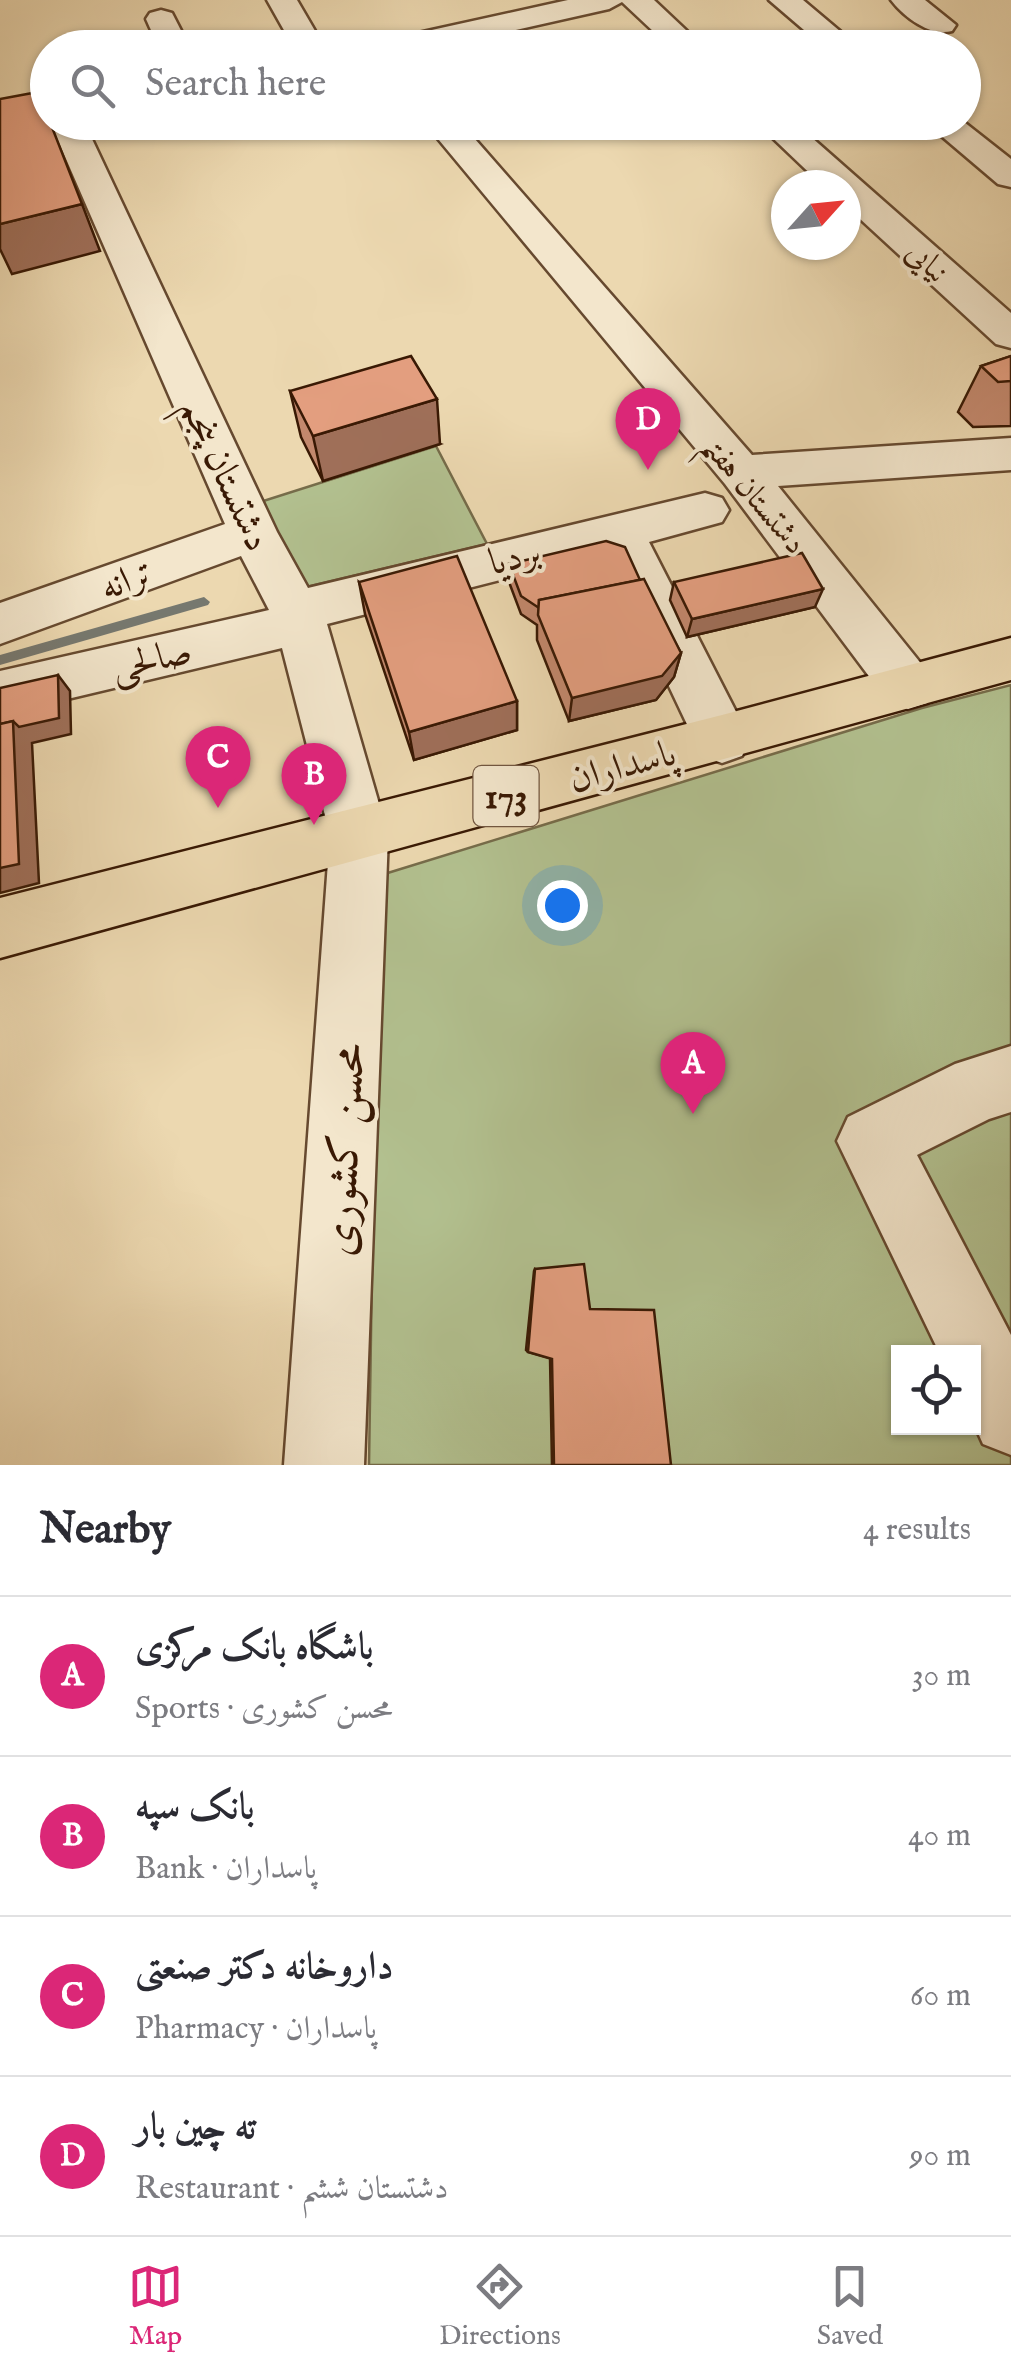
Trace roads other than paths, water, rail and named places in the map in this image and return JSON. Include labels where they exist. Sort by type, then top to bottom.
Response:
[{"type":"main road","name":"پاسداران","points":[[0,928],[722,739],[1011,659]]},
{"type":"street","points":[[282,0],[300,30]]},
{"type":"street","points":[[636,0],[670,30]]},
{"type":"street","points":[[784,0],[823,30]]},
{"type":"street","points":[[906,0],[941,25]]},
{"type":"street","points":[[439,30],[487,12],[597,1]]},
{"type":"street","points":[[981,132],[1011,131]]},
{"type":"street","name":"دشتستان پنجم","points":[[57,140],[297,617],[359,835]]},
{"type":"street","name":"دشتستان هفتم","points":[[456,140],[741,472],[908,687]]},
{"type":"street","name":"نیایی","points":[[794,140],[827,170]]},
{"type":"street","points":[[965,140],[1011,176]]},
{"type":"street","name":"نیایی","points":[[861,200],[1011,335]]},
{"type":"street","points":[[741,472],[1011,454]]},
{"type":"street","name":"بردیا","points":[[297,617],[705,510]]},
{"type":"street","points":[[618,530],[722,739]]},
{"type":"street","name":"ترانه","points":[[0,624],[253,533]]},
{"type":"street","name":"صالحی","points":[[0,693],[297,617]]},
{"type":"street","name":"محسن کشوری","points":[[324,1465],[359,835]]},
{"type":"street","points":[[1011,1079],[979,1088],[872,1141],[1011,1416]]},
{"type":"waterway","points":[[0,660],[204,602]]},
{"type":"place","name":"ته چین بار","points":[[648,470]]},
{"type":"place","name":"داروخانه دکتر صنعتی","points":[[218,808]]},
{"type":"place","name":"بانک سپه","points":[[314,825]]},
{"type":"place","name":"باشگاه بانک مرکزی","points":[[693,1114]]}]
